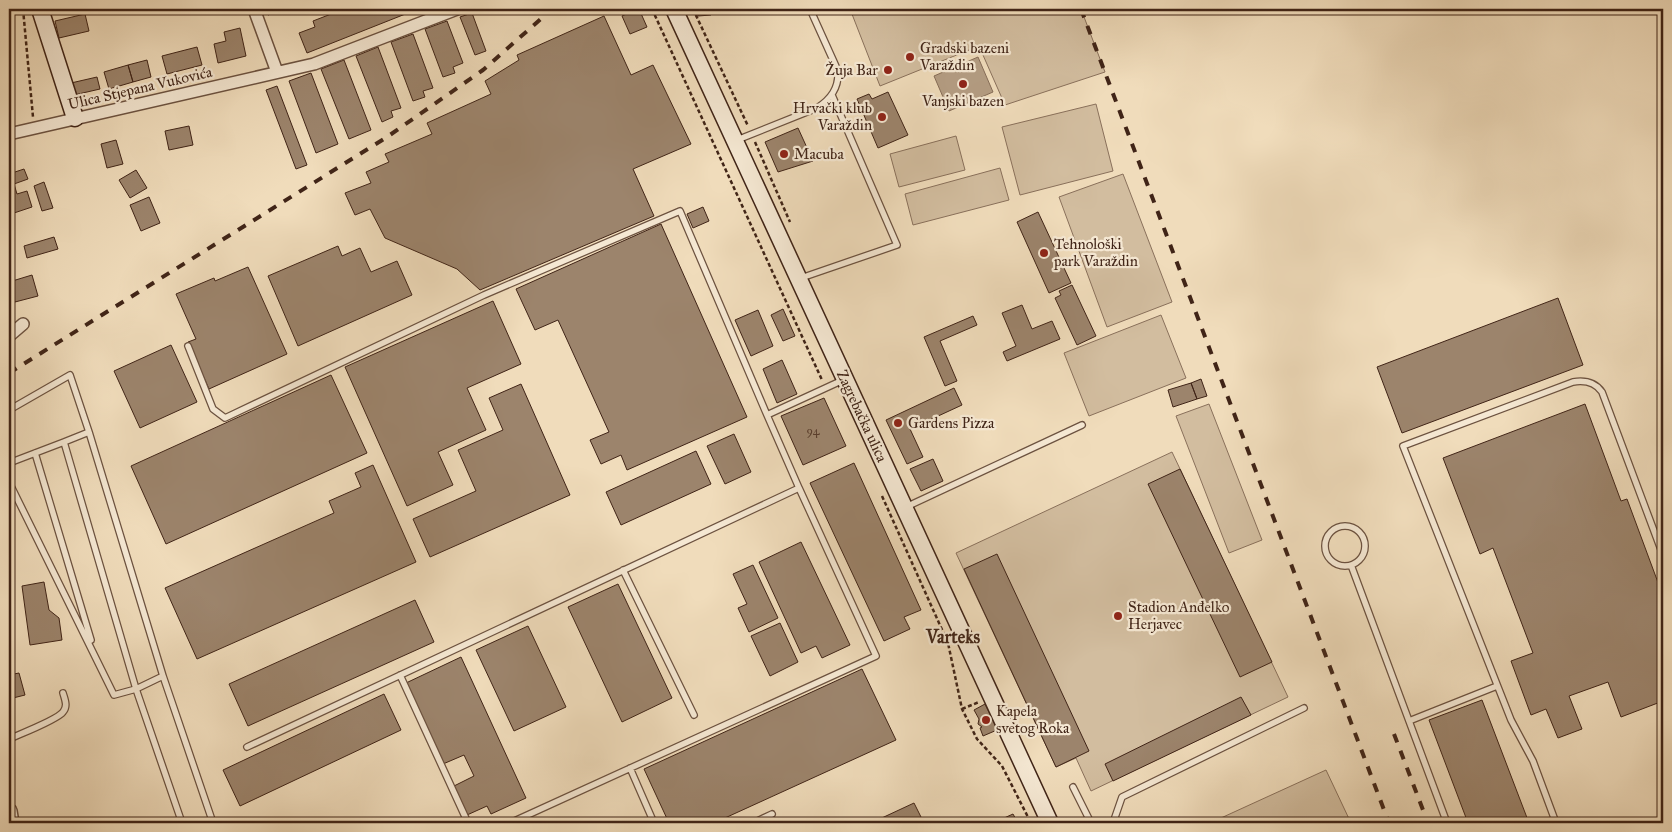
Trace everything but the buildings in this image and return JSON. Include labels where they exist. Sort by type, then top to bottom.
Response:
[{"type":"main road","points":[[40,9],[75,118]]},
{"type":"main road","name":"Zagrebačka ulica","points":[[674,9],[1050,823]]},
{"type":"street","points":[[254,9],[277,72]]},
{"type":"street","name":"Ulica Stjepana Vukovića","points":[[9,134],[314,64],[457,9]]},
{"type":"street","points":[[9,336],[23,324]]},
{"type":"street","points":[[9,810],[11,823]]},
{"type":"lane","points":[[735,141],[817,108],[826,103],[832,95],[838,79],[838,71],[810,9]]},
{"type":"lane","points":[[798,279],[897,245],[832,95]]},
{"type":"lane","points":[[188,346],[213,409],[226,418],[484,295],[680,211],[766,415],[876,656],[510,823]]},
{"type":"lane","points":[[9,410],[70,375],[163,676],[213,823]]},
{"type":"lane","points":[[766,415],[845,379]]},
{"type":"lane","points":[[1556,823],[1533,761],[1511,720],[1403,446],[1573,382],[1591,383],[1602,392],[1663,554]]},
{"type":"lane","points":[[905,508],[1082,425]]},
{"type":"lane","points":[[9,463],[89,432]]},
{"type":"lane","points":[[64,442],[136,689],[182,823]]},
{"type":"lane","points":[[35,453],[96,658]]},
{"type":"lane","points":[[9,482],[114,695],[136,689],[163,676]]},
{"type":"lane","points":[[247,747],[799,488]]},
{"type":"lane","points":[[1340,527],[1355,529],[1360,533],[1364,541],[1363,556],[1358,562],[1350,566],[1336,564],[1326,552],[1328,537],[1340,527]]},
{"type":"lane","points":[[1350,566],[1447,823]]},
{"type":"lane","points":[[623,570],[694,715]]},
{"type":"lane","points":[[400,675],[468,823]]},
{"type":"lane","points":[[1409,721],[1498,686]]},
{"type":"lane","points":[[9,739],[52,720],[63,713],[66,705],[63,693]]},
{"type":"lane","points":[[1113,823],[1122,797],[1304,708]]},
{"type":"lane","points":[[630,768],[654,823]]},
{"type":"lane","points":[[1073,788],[1091,823]]},
{"type":"lane","points":[[753,823],[772,814]]},
{"type":"path","points":[[23,9],[34,128]]},
{"type":"path","points":[[652,9],[826,388]]},
{"type":"path","points":[[693,9],[744,118]]},
{"type":"path","points":[[757,146],[791,226]]},
{"type":"path","points":[[880,492],[948,643],[962,709],[977,739],[1002,766],[1031,823]]},
{"type":"path","points":[[962,709],[992,696]]},
{"type":"shaded area","points":[[850,9],[1081,9],[1105,72],[1005,105],[979,46],[880,86]]},
{"type":"shaded area","name":"Vanjski bazen","points":[[978,57],[993,92],[949,111],[934,76]]},
{"type":"shaded area","points":[[1096,104],[1113,171],[1020,195],[1002,127]]},
{"type":"shaded area","points":[[956,136],[965,170],[899,187],[890,154]]},
{"type":"shaded area","points":[[1000,168],[1009,200],[913,225],[905,194]]},
{"type":"shaded area","points":[[1123,174],[1172,302],[1107,327],[1059,197]]},
{"type":"shaded area","points":[[1161,315],[1186,378],[1089,416],[1064,353]]},
{"type":"shaded area","points":[[1209,404],[1262,540],[1229,553],[1176,416]]},
{"type":"shaded area","name":"Stadion Anđelko Herjavec","points":[[1172,452],[1288,697],[1091,791],[1076,758],[1056,767],[956,553]]},
{"type":"shaded area","points":[[1326,770],[1351,823],[1210,823]]},
{"type":"railway","points":[[9,373],[387,137],[483,70],[552,9]]},
{"type":"railway","points":[[1081,9],[1389,823]]},
{"type":"railway","points":[[1394,734],[1428,823]]},
{"type":"place","name":"Gradski bazeni Varaždin","points":[[910,57]]},
{"type":"place","name":"Žuja Bar","points":[[888,70]]},
{"type":"place","name":"Vanjski bazen","points":[[963,84]]},
{"type":"place","name":"Hrvački klub Varaždin","points":[[882,117]]},
{"type":"place","name":"Macuba","points":[[784,154]]},
{"type":"place","name":"Tehnološki park Varaždin","points":[[1044,253]]},
{"type":"place","name":"Gardens Pizza","points":[[898,423]]},
{"type":"place","name":"Stadion Anđelko Herjavec","points":[[1118,616]]},
{"type":"place","name":"Kapela svetog Roka","points":[[986,720]]},
{"type":"district","name":"Varteks","points":[[953,637]]}]
